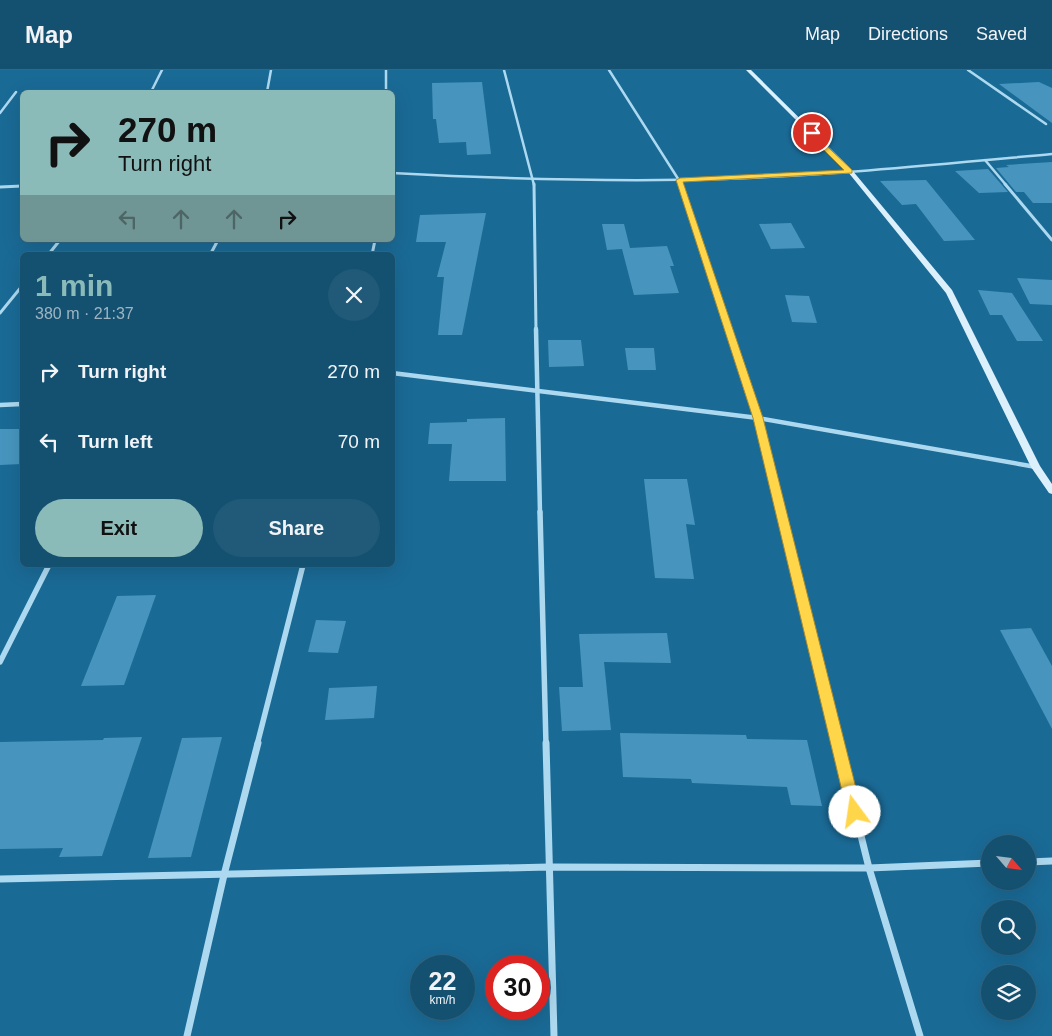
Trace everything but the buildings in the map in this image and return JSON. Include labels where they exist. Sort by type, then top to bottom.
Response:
[{"type":"main road","points":[[748,70],[850,172],[949,292],[1036,467],[1052,491]]},
{"type":"street","points":[[152,90],[162,70]]},
{"type":"street","points":[[267,90],[271,70]]},
{"type":"street","points":[[386,70],[386,90]]},
{"type":"street","points":[[504,70],[534,180],[537,391],[554,1036]]},
{"type":"street","points":[[609,70],[680,180],[758,418],[868,868],[920,1036]]},
{"type":"street","points":[[968,70],[1046,124]]},
{"type":"street","points":[[0,113],[16,92]]},
{"type":"street","points":[[395,172],[534,180],[680,180],[850,172],[1052,154]]},
{"type":"street","points":[[986,160],[1052,240]]},
{"type":"street","points":[[0,187],[20,186]]},
{"type":"street","points":[[50,252],[58,242]]},
{"type":"street","points":[[0,313],[20,288]]},
{"type":"street","points":[[395,373],[758,418],[1036,467]]},
{"type":"street","points":[[0,405],[20,404]]},
{"type":"street","points":[[0,662],[48,567]]},
{"type":"street","points":[[187,1036],[224,875],[302,567]]},
{"type":"street","points":[[1036,862],[1052,861]]},
{"type":"street","points":[[0,879],[549,867],[868,868],[981,863]]},
{"type":"route","points":[[812,133],[850,172],[680,180],[758,418],[855,812]]}]
